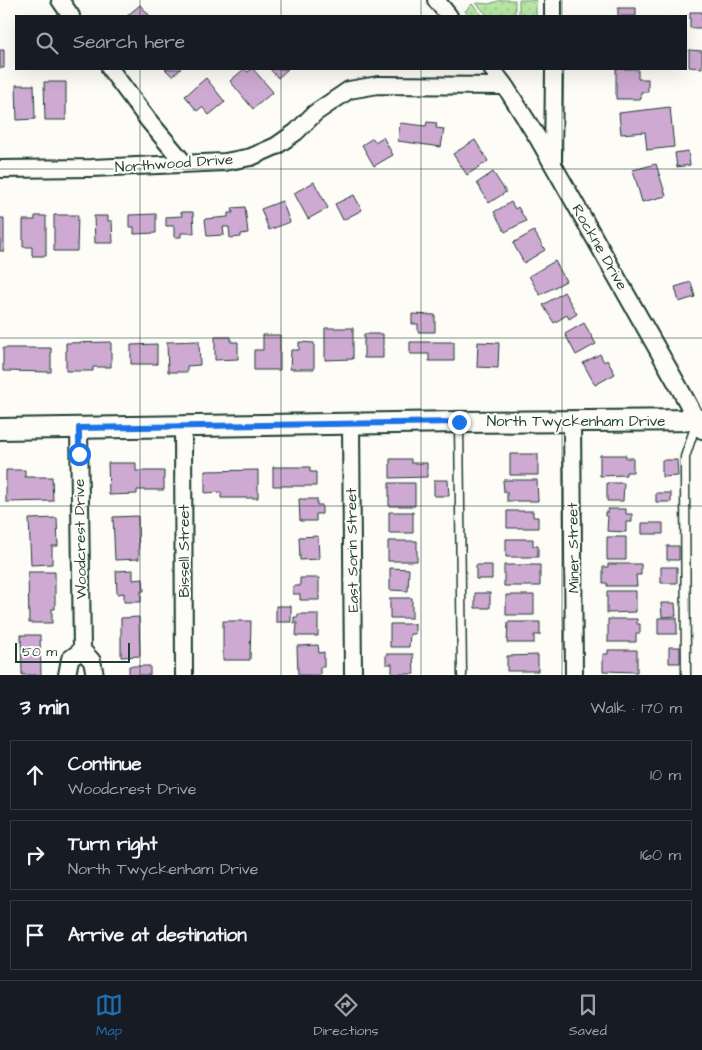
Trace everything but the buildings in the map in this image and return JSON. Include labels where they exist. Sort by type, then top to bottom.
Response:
[{"type":"street","points":[[60,0],[70,15]]},
{"type":"street","points":[[436,0],[448,15]]},
{"type":"street","points":[[553,0],[553,15]]},
{"type":"street","points":[[111,70],[149,121],[184,163]]},
{"type":"street","name":"Rockne Drive","points":[[493,70],[505,86],[553,164],[700,424]]},
{"type":"street","points":[[553,164],[554,70]]},
{"type":"street","name":"Northwood Drive","points":[[0,169],[92,168],[226,162],[251,157],[276,146],[296,132],[315,113],[349,90],[378,85],[505,86]]},
{"type":"street","name":"North Twyckenham Drive","points":[[0,429],[572,421],[700,424]]},
{"type":"street","name":"Miner Street","points":[[572,421],[574,675]]},
{"type":"street","name":"East Sorin Street","points":[[351,424],[353,675]]},
{"type":"street","name":"Bissell Street","points":[[183,427],[184,675]]},
{"type":"street","name":"Woodcrest Drive","points":[[79,428],[82,650],[92,662],[95,675]]},
{"type":"street","points":[[67,675],[70,659],[82,650]]},
{"type":"lane","points":[[459,422],[462,675]]},
{"type":"lane","points":[[686,675],[686,457],[700,424]]},
{"type":"green space","points":[[501,0],[515,0],[515,15],[487,15],[476,3],[489,4]]},
{"type":"green space","points":[[519,0],[536,0],[536,15],[519,15]]},
{"type":"green space","points":[[472,4],[482,15],[468,15],[465,11]]},
{"type":"route","points":[[79,454],[79,428],[459,422]]}]
